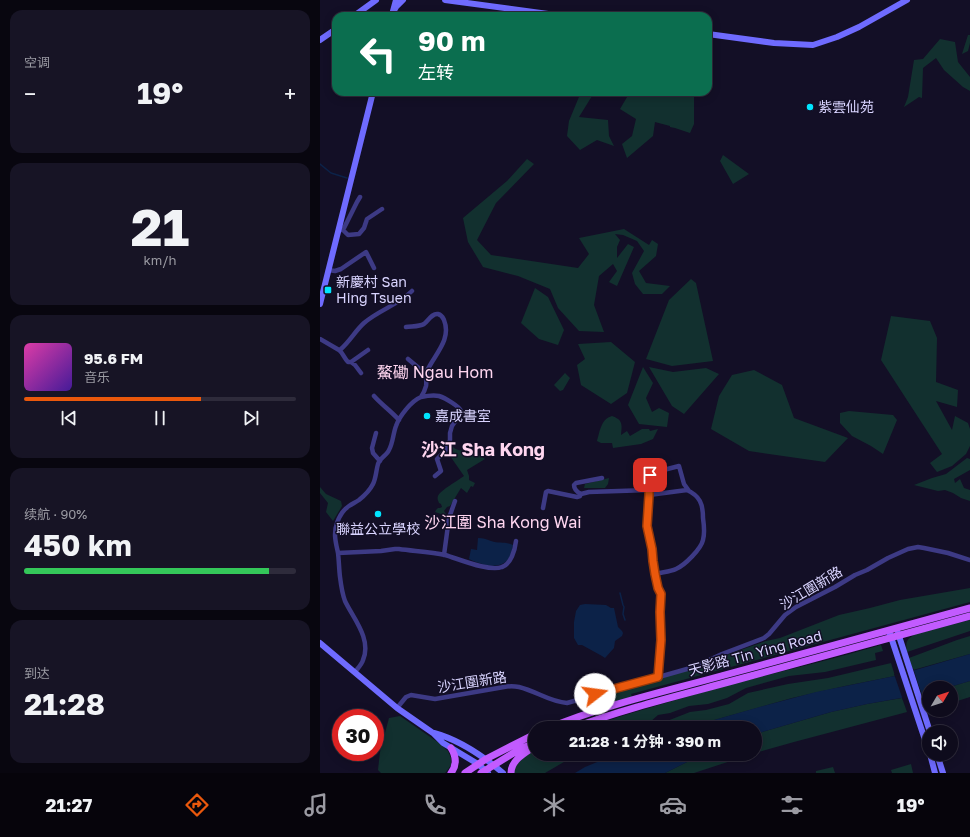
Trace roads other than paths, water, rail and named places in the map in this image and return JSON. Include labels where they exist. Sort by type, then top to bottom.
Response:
[{"type":"main road","name":"天影路 Tin Ying Road","points":[[592,721],[894,634],[970,608]]},
{"type":"main road","name":"天影路 Tin Ying Road","points":[[567,721],[617,704],[970,616]]},
{"type":"main road","points":[[465,773],[486,759],[528,738]]},
{"type":"main road","points":[[485,772],[520,749],[528,746]]},
{"type":"main road","points":[[451,748],[454,752],[455,762],[451,773]]},
{"type":"main road","points":[[511,773],[512,765],[528,750]]},
{"type":"street","points":[[360,12],[376,0]]},
{"type":"street","points":[[393,12],[396,0]]},
{"type":"street","points":[[394,12],[403,0]]},
{"type":"street","points":[[445,0],[534,12]]},
{"type":"street","points":[[712,35],[774,43],[814,45],[859,27],[907,0]]},
{"type":"street","points":[[320,40],[332,32]]},
{"type":"street","points":[[320,304],[328,270],[341,230],[371,96]]},
{"type":"street","points":[[341,230],[360,197]]},
{"type":"street","points":[[341,230],[348,235],[359,234],[364,228],[368,219],[382,209]]},
{"type":"street","points":[[328,270],[335,271],[341,269],[365,250],[374,268]]},
{"type":"street","points":[[339,350],[344,347],[364,323],[412,291]]},
{"type":"street","points":[[406,327],[422,325],[436,314],[441,315],[444,319],[446,328],[445,339],[426,374],[426,387],[421,397]]},
{"type":"street","points":[[320,339],[343,353],[348,362],[355,365],[361,373]]},
{"type":"street","points":[[351,362],[368,350]]},
{"type":"street","points":[[408,359],[426,374]]},
{"type":"street","points":[[374,396],[399,420]]},
{"type":"street","points":[[355,672],[363,660],[365,646],[362,634],[342,593],[335,530],[337,523],[345,509],[360,500],[372,486],[380,461],[389,450],[399,420],[410,405],[421,397],[439,396],[458,407],[461,411],[452,426],[450,440],[446,450],[437,459],[441,471],[435,476]]},
{"type":"street","points":[[376,433],[372,448],[373,453],[380,461]]},
{"type":"street","points":[[655,574],[675,570],[683,565],[694,554],[703,541],[703,513],[701,503],[700,500],[689,491],[684,484],[679,466],[652,473],[649,477],[647,526],[655,574],[661,594],[661,640],[658,677]]},
{"type":"street","points":[[581,494],[575,489],[575,484],[578,482],[602,478]]},
{"type":"street","points":[[543,508],[546,492],[548,491],[577,497],[581,494],[589,492],[649,493],[689,491]]},
{"type":"street","points":[[444,555],[449,518],[455,501]]},
{"type":"street","points":[[338,553],[379,552],[395,548],[444,555],[491,568],[501,568],[509,562],[515,548],[516,541]]},
{"type":"street","name":"沙江圍新路","points":[[397,708],[406,697],[411,695],[435,700],[512,686],[525,689],[556,701],[567,703],[694,667],[722,654],[764,638],[785,615],[796,607],[855,575],[908,549],[918,547],[924,548],[948,553],[970,560]]},
{"type":"street","points":[[894,634],[904,652],[927,725]]},
{"type":"street","points":[[894,634],[897,654],[922,731]]},
{"type":"street","points":[[320,642],[397,708],[433,733],[443,743],[478,764],[485,772]]},
{"type":"street","points":[[433,733],[447,737],[486,759],[503,773]]},
{"type":"street","points":[[931,761],[935,773]]},
{"type":"street","points":[[939,761],[943,773]]},
{"type":"water","points":[[478,538],[513,545],[508,560],[497,566],[490,566],[469,559],[471,549],[477,550]]},
{"type":"water","points":[[580,605],[606,605],[614,608],[618,627],[623,633],[622,636],[615,641],[614,648],[605,658],[582,645],[578,645],[574,638],[576,611]]},
{"type":"water","points":[[970,654],[970,681],[958,684],[958,681],[922,681],[922,694],[831,712],[762,732],[762,721],[711,721],[816,692],[895,676]]},
{"type":"water","points":[[600,761],[689,761],[665,773],[575,773]]},
{"type":"waterway","points":[[320,164],[331,173],[347,178]]},
{"type":"waterway","points":[[620,593],[624,607],[623,614],[625,620]]},
{"type":"place","name":"紫雲仙苑","points":[[810,107]]},
{"type":"place","name":"新慶村 San Hing Tsuen","points":[[328,290]]},
{"type":"place","name":"嘉成書室","points":[[427,416]]},
{"type":"place","name":"聯益公立學校","points":[[378,514]]},
{"type":"district","name":"鰲磡 Ngau Hom","points":[[435,372]]},
{"type":"district","name":"沙江 Sha Kong","points":[[483,450]]},
{"type":"district","name":"沙江圍 Sha Kong Wai","points":[[503,522]]}]
